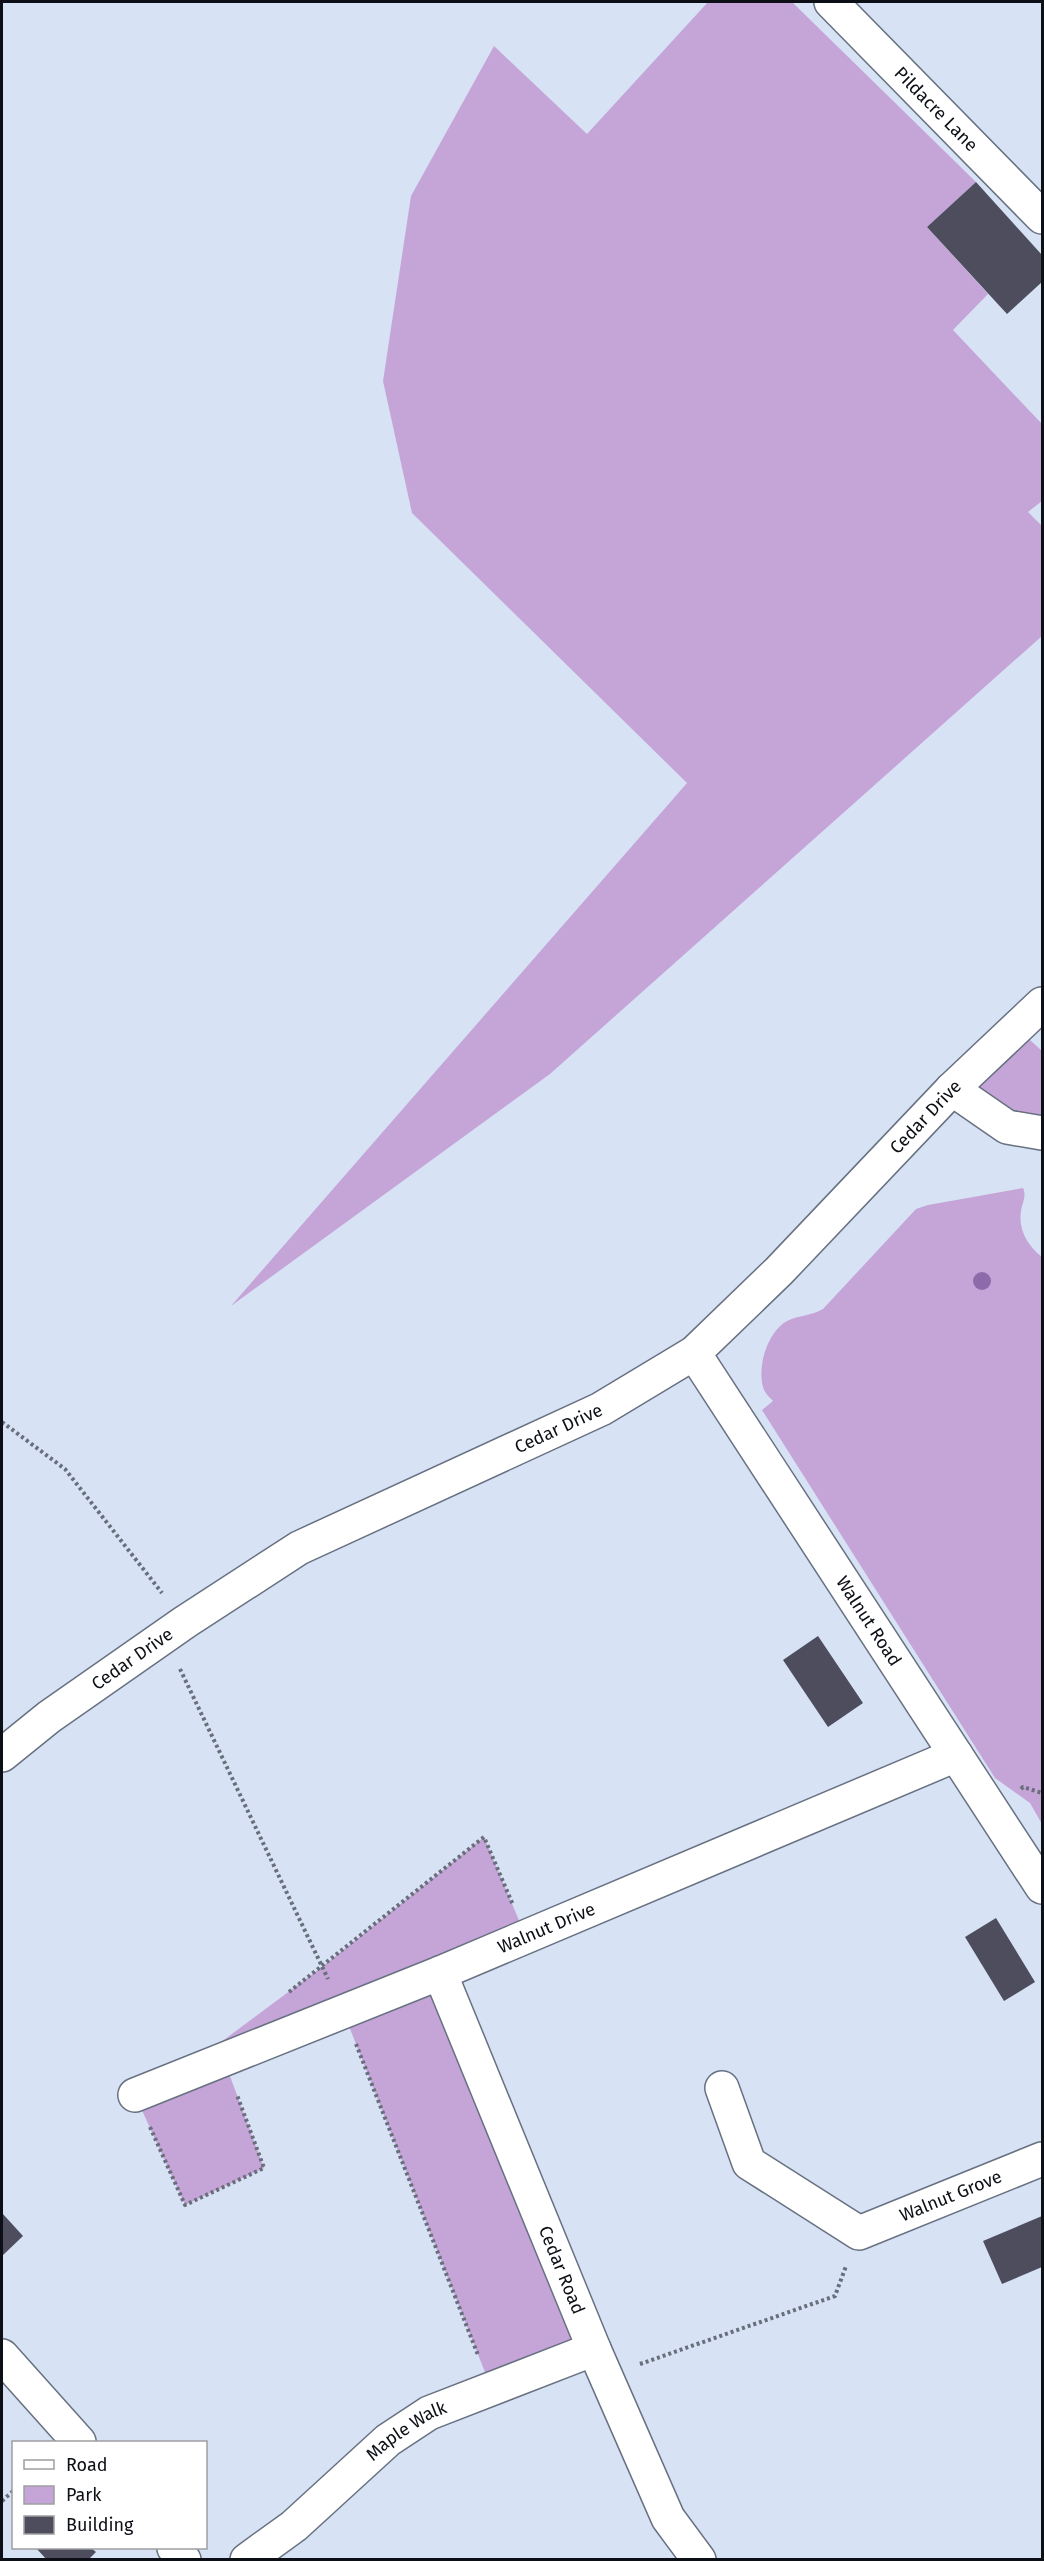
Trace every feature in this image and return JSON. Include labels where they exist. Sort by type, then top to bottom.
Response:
[{"type":"street","name":"Pildacre Lane","points":[[831,2],[1042,217]]},
{"type":"street","name":"Cedar Drive","points":[[2,1755],[49,1717],[185,1622],[299,1548],[601,1409],[694,1353],[779,1271],[952,1089],[1042,1004]]},
{"type":"street","points":[[952,1089],[1007,1127],[1042,1132]]},
{"type":"street","name":"Walnut Road","points":[[694,1353],[1042,1887]]},
{"type":"street","name":"Walnut Drive","points":[[135,2095],[440,1973],[956,1755]]},
{"type":"street","name":"Cedar Road","points":[[440,1973],[600,2363],[668,2518],[699,2559]]},
{"type":"street","points":[[722,2088],[749,2163],[859,2233]]},
{"type":"street","name":"Walnut Grove","points":[[859,2233],[1042,2159]]},
{"type":"street","points":[[2,2356],[78,2441]]},
{"type":"street","name":"Maple Walk","points":[[247,2559],[294,2526],[387,2440],[429,2413],[600,2363]]},
{"type":"path","points":[[2,1422],[65,1469],[185,1622]]},
{"type":"path","points":[[284,1995],[484,1837],[526,1937]]},
{"type":"path","points":[[161,2152],[185,2205],[264,2168],[238,2097]]},
{"type":"path","points":[[600,2363],[835,2296],[859,2233]]},
{"type":"green space","points":[[708,2],[792,2],[976,182],[927,227],[988,294],[953,330],[1042,424],[1042,501],[1028,512],[1042,526],[1042,636],[550,1074],[231,1306],[687,783],[412,513],[383,381],[411,196],[494,46],[587,134]]},
{"type":"green space","points":[[1018,1029],[1042,1051],[1042,1133],[952,1089]]},
{"type":"green space","points":[[1023,1188],[1021,1225],[1028,1243],[1042,1257],[1042,1824],[1030,1803],[995,1778],[762,1410],[773,1401],[764,1390],[761,1372],[765,1352],[774,1333],[787,1321],[823,1309],[916,1209]]},
{"type":"green space","points":[[484,1837],[526,1937],[441,1973],[594,2349],[492,2390],[343,2011],[224,2060],[264,2168],[185,2205],[135,2095],[170,2080],[322,1967]]},
{"type":"building","points":[[976,182],[1042,255],[1042,282],[1007,314],[927,227]]},
{"type":"building","points":[[818,1636],[863,1703],[828,1727],[783,1660]]},
{"type":"building","points":[[996,1918],[1035,1982],[1004,2001],[965,1937]]},
{"type":"building","points":[[2,2213],[23,2236],[2,2256]]},
{"type":"building","points":[[1042,2216],[1042,2267],[1002,2284],[983,2241]]},
{"type":"building","points":[[37,2549],[92,2549],[96,2552],[88,2560],[47,2560]]}]
